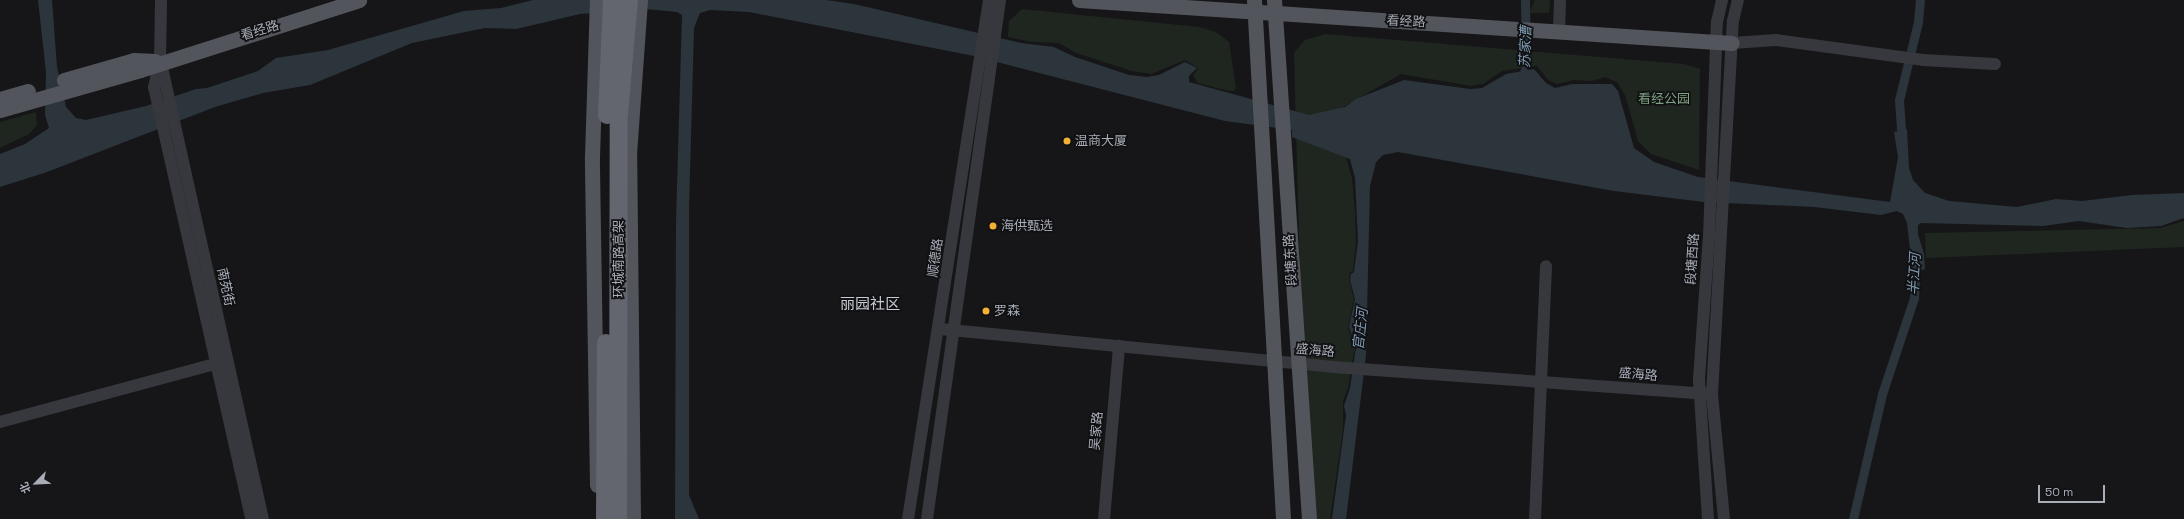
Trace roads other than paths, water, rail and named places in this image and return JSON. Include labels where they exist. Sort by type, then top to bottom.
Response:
[{"type":"highway","name":"环城南路高架","points":[[605,519],[607,128],[612,0]]},
{"type":"highway","name":"环城南路高架","points":[[618,519],[619,114],[630,0]]},
{"type":"main road","name":"看经路","points":[[0,110],[33,95],[160,61],[359,0]]},
{"type":"main road","points":[[597,0],[592,157],[597,519]]},
{"type":"main road","points":[[633,519],[629,154],[636,28],[640,0]]},
{"type":"main road","name":"看经路","points":[[1079,0],[1274,7],[1716,43],[1732,43]]},
{"type":"main road","name":"段塘东路","points":[[1254,6],[1276,361],[1283,519]]},
{"type":"main road","name":"段塘东路","points":[[1274,7],[1297,363],[1309,519]]},
{"type":"main road","name":"看经路","points":[[0,99],[33,95]]},
{"type":"street","name":"南苑街","points":[[161,0],[160,61],[155,91],[163,129],[221,362],[263,519]]},
{"type":"street","name":"顺德路","points":[[908,519],[984,66],[989,32],[989,0]]},
{"type":"street","name":"顺德路","points":[[989,32],[1000,0]]},
{"type":"street","points":[[1559,30],[1560,0]]},
{"type":"street","name":"段塘西路","points":[[1708,519],[1700,394],[1710,210],[1716,43],[1722,0]]},
{"type":"street","name":"段塘西路","points":[[1724,519],[1712,394],[1732,43],[1738,0]]},
{"type":"street","points":[[1732,43],[1776,40],[1923,60],[1995,64]]},
{"type":"street","name":"南苑街","points":[[160,61],[168,88],[176,126],[251,519]]},
{"type":"street","name":"顺德路","points":[[927,519],[955,330],[984,66]]},
{"type":"street","points":[[1535,519],[1546,266]]},
{"type":"street","name":"盛海路","points":[[940,329],[1333,367],[1383,369],[1712,394]]},
{"type":"street","name":"吴家路","points":[[1104,519],[1119,346]]},
{"type":"street","points":[[0,422],[221,362]]},
{"type":"water","name":"官庄河","points":[[38,0],[52,0],[57,67],[66,107],[76,118],[86,120],[146,106],[196,89],[207,88],[258,71],[276,58],[328,50],[464,11],[501,8],[533,0],[826,0],[854,4],[1021,43],[1054,47],[1075,57],[1129,75],[1147,77],[1159,75],[1185,62],[1197,68],[1189,76],[1189,82],[1309,115],[1345,107],[1356,99],[1404,80],[1470,89],[1482,88],[1506,74],[1534,69],[1546,83],[1555,88],[1572,84],[1612,84],[1618,91],[1634,148],[1654,162],[1698,177],[1890,202],[1898,157],[1894,132],[1907,129],[1909,168],[1913,180],[1925,193],[1949,201],[2017,207],[2056,199],[2082,201],[2132,195],[2184,193],[2184,218],[2161,226],[2127,228],[2079,221],[2043,226],[1920,223],[1918,226],[1918,234],[1924,254],[1925,269],[1909,273],[1911,258],[1907,223],[1903,214],[1897,211],[1881,215],[1814,207],[1704,202],[1614,191],[1398,152],[1383,155],[1376,162],[1370,186],[1366,355],[1346,519],[1332,519],[1346,415],[1344,406],[1350,388],[1356,347],[1349,327],[1355,299],[1350,280],[1351,274],[1354,272],[1358,241],[1355,178],[1350,159],[1292,137],[1292,130],[1225,121],[974,56],[749,12],[710,10],[700,13],[694,28],[689,210],[689,495],[699,519],[675,519],[676,221],[682,15],[677,12],[646,9],[580,14],[516,29],[485,28],[412,43],[310,85],[263,93],[215,107],[47,172],[0,187],[0,154],[25,144],[49,128],[45,115],[46,72]]},
{"type":"waterway","name":"苏家漕","points":[[1522,80],[1526,65],[1525,0]]},
{"type":"waterway","name":"半江河","points":[[1902,142],[1899,100],[1918,22],[1920,0]]},
{"type":"waterway","name":"半江河","points":[[1853,519],[1882,394],[1914,298],[1916,261]]},
{"type":"place","name":"温商大厦","points":[[1067,141]]},
{"type":"place","name":"海供甄选","points":[[993,226]]},
{"type":"place","name":"罗森","points":[[986,311]]},
{"type":"district","name":"丽园社区","points":[[870,304]]},
{"type":"park label","name":"看经公园","points":[[1664,99]]}]
